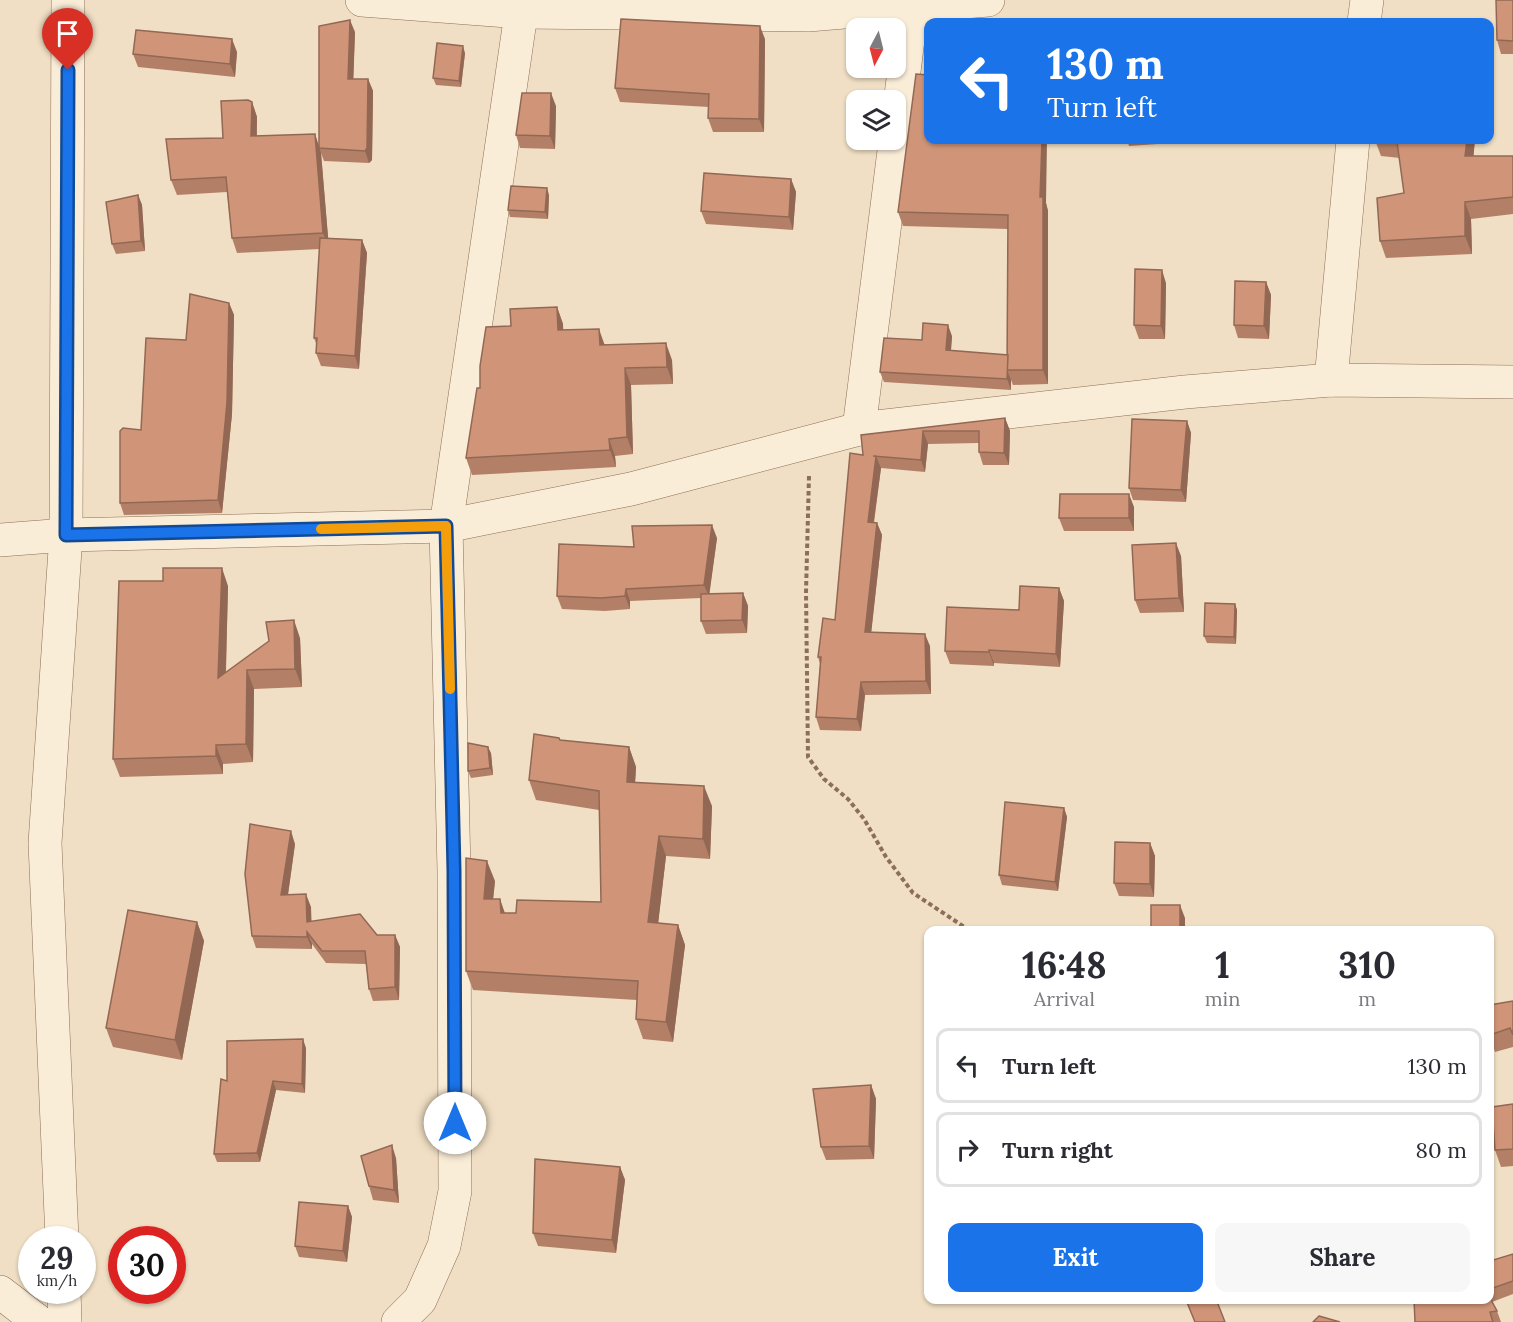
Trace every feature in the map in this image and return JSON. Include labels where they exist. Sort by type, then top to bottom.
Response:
[{"type":"street","points":[[61,1226],[45,843],[66,535],[68,0]]},
{"type":"street","points":[[362,0],[808,15],[913,3],[988,0]]},
{"type":"street","points":[[1365,18],[1367,0]]},
{"type":"street","points":[[859,429],[913,3]]},
{"type":"street","points":[[398,1322],[420,1300],[439,1257],[455,1191],[454,871],[446,526],[522,6]]},
{"type":"street","points":[[1331,380],[1353,144]]},
{"type":"street","points":[[0,540],[66,535],[446,526],[631,489],[859,429],[1185,392],[1331,380],[1513,382]]},
{"type":"street","points":[[0,1292],[39,1322]]},
{"type":"street","points":[[64,1304],[65,1322]]},
{"type":"path","points":[[808,442],[808,757],[824,780],[848,799],[864,819],[886,857],[913,892],[963,926]]},
{"type":"building","points":[[1496,0],[1513,0],[1513,41],[1497,40]]},
{"type":"building","points":[[621,19],[760,26],[759,119],[708,118],[709,94],[615,88]]},
{"type":"building","points":[[350,20],[348,79],[368,79],[367,148],[365,151],[319,148],[319,26]]},
{"type":"building","points":[[136,30],[232,39],[230,64],[133,54]]},
{"type":"building","points":[[437,43],[463,46],[459,81],[433,78]]},
{"type":"building","points":[[916,74],[924,75],[924,144],[1042,144],[1040,197],[1043,197],[1043,370],[1007,370],[1008,215],[898,212]]},
{"type":"building","points":[[522,93],[551,93],[550,136],[516,135]]},
{"type":"building","points":[[248,100],[252,102],[251,136],[315,134],[323,233],[232,238],[226,177],[171,180],[166,139],[223,138],[221,101]]},
{"type":"building","points":[[1397,144],[1466,144],[1465,156],[1513,156],[1513,197],[1465,202],[1465,236],[1380,241],[1377,198],[1404,193]]},
{"type":"building","points":[[704,173],[791,179],[789,217],[701,211]]},
{"type":"building","points":[[511,186],[547,188],[545,212],[508,210]]},
{"type":"building","points":[[138,195],[141,241],[112,244],[106,202]]},
{"type":"building","points":[[320,238],[362,240],[355,356],[316,353],[317,338],[314,338]]},
{"type":"building","points":[[1135,269],[1162,270],[1161,326],[1134,325]]},
{"type":"building","points":[[1235,281],[1266,282],[1264,326],[1234,325]]},
{"type":"building","points":[[190,294],[229,303],[227,402],[218,500],[120,503],[120,431],[123,428],[141,430],[146,338],[186,340]]},
{"type":"building","points":[[557,307],[558,330],[599,329],[600,345],[666,343],[667,367],[625,368],[627,437],[609,439],[610,450],[466,458],[477,388],[480,388],[480,366],[486,327],[511,326],[510,309]]},
{"type":"building","points":[[923,323],[948,325],[946,350],[1008,355],[1007,379],[880,372],[884,338],[922,340]]},
{"type":"building","points":[[1005,418],[1004,453],[979,452],[979,431],[923,431],[921,460],[876,456],[868,522],[877,523],[865,632],[925,634],[926,681],[861,682],[857,719],[816,717],[821,657],[818,657],[823,618],[835,620],[850,453],[863,455],[861,435]]},
{"type":"building","points":[[1132,419],[1187,421],[1181,490],[1129,488]]},
{"type":"building","points":[[1060,494],[1129,494],[1129,518],[1059,518]]},
{"type":"building","points":[[712,525],[704,585],[626,589],[625,596],[601,598],[557,596],[559,544],[634,547],[632,526]]},
{"type":"building","points":[[1176,543],[1179,598],[1135,600],[1132,545]]},
{"type":"building","points":[[163,568],[222,568],[218,678],[269,641],[266,622],[294,620],[295,669],[247,670],[246,744],[216,745],[216,756],[113,759],[119,581],[163,581]]},
{"type":"building","points":[[1020,586],[1059,588],[1056,654],[989,650],[989,652],[945,651],[947,607],[1019,610]]},
{"type":"building","points":[[743,593],[742,620],[701,621],[701,594]]},
{"type":"building","points":[[1205,603],[1235,604],[1234,637],[1204,636]]},
{"type":"building","points":[[534,734],[560,740],[629,747],[627,782],[704,786],[703,839],[659,836],[648,922],[678,925],[666,1022],[636,1019],[638,981],[466,971],[466,858],[487,861],[484,899],[500,899],[501,913],[516,913],[517,900],[601,902],[599,791],[529,780]]},
{"type":"building","points":[[468,743],[488,747],[490,768],[468,771]]},
{"type":"building","points":[[1005,802],[1064,808],[1055,882],[999,875]]},
{"type":"building","points":[[250,824],[291,831],[281,895],[306,894],[307,922],[360,914],[377,935],[395,935],[395,987],[369,989],[365,951],[322,951],[307,932],[307,937],[252,936],[245,874]]},
{"type":"building","points":[[1115,842],[1150,843],[1150,884],[1114,883]]},
{"type":"building","points":[[1151,905],[1180,905],[1180,926],[1151,926]]},
{"type":"building","points":[[128,910],[197,922],[175,1040],[106,1028]]},
{"type":"building","points":[[1513,1001],[1513,1035],[1510,1028],[1494,1034],[1494,1004]]},
{"type":"building","points":[[303,1039],[302,1084],[273,1081],[257,1153],[214,1154],[221,1079],[227,1081],[227,1041]]},
{"type":"building","points":[[871,1085],[869,1146],[821,1147],[813,1089]]},
{"type":"building","points":[[1513,1104],[1513,1149],[1495,1150],[1494,1107]]},
{"type":"building","points":[[392,1145],[394,1190],[369,1186],[361,1156]]},
{"type":"building","points":[[535,1159],[620,1167],[612,1240],[533,1233]]},
{"type":"building","points":[[299,1202],[348,1206],[343,1251],[295,1246]]},
{"type":"building","points":[[1513,1254],[1513,1281],[1494,1288],[1494,1260]]},
{"type":"building","points":[[1188,1304],[1218,1304],[1225,1322],[1195,1322]]},
{"type":"building","points":[[1414,1304],[1493,1304],[1497,1311],[1490,1312],[1493,1322],[1415,1322]]},
{"type":"building","points":[[1319,1316],[1340,1322],[1313,1322]]},
{"type":"slow traffic","points":[[321,529],[446,526],[450,689]]},
{"type":"route","points":[[68,70],[66,535],[446,526],[454,871],[455,1123]]}]
